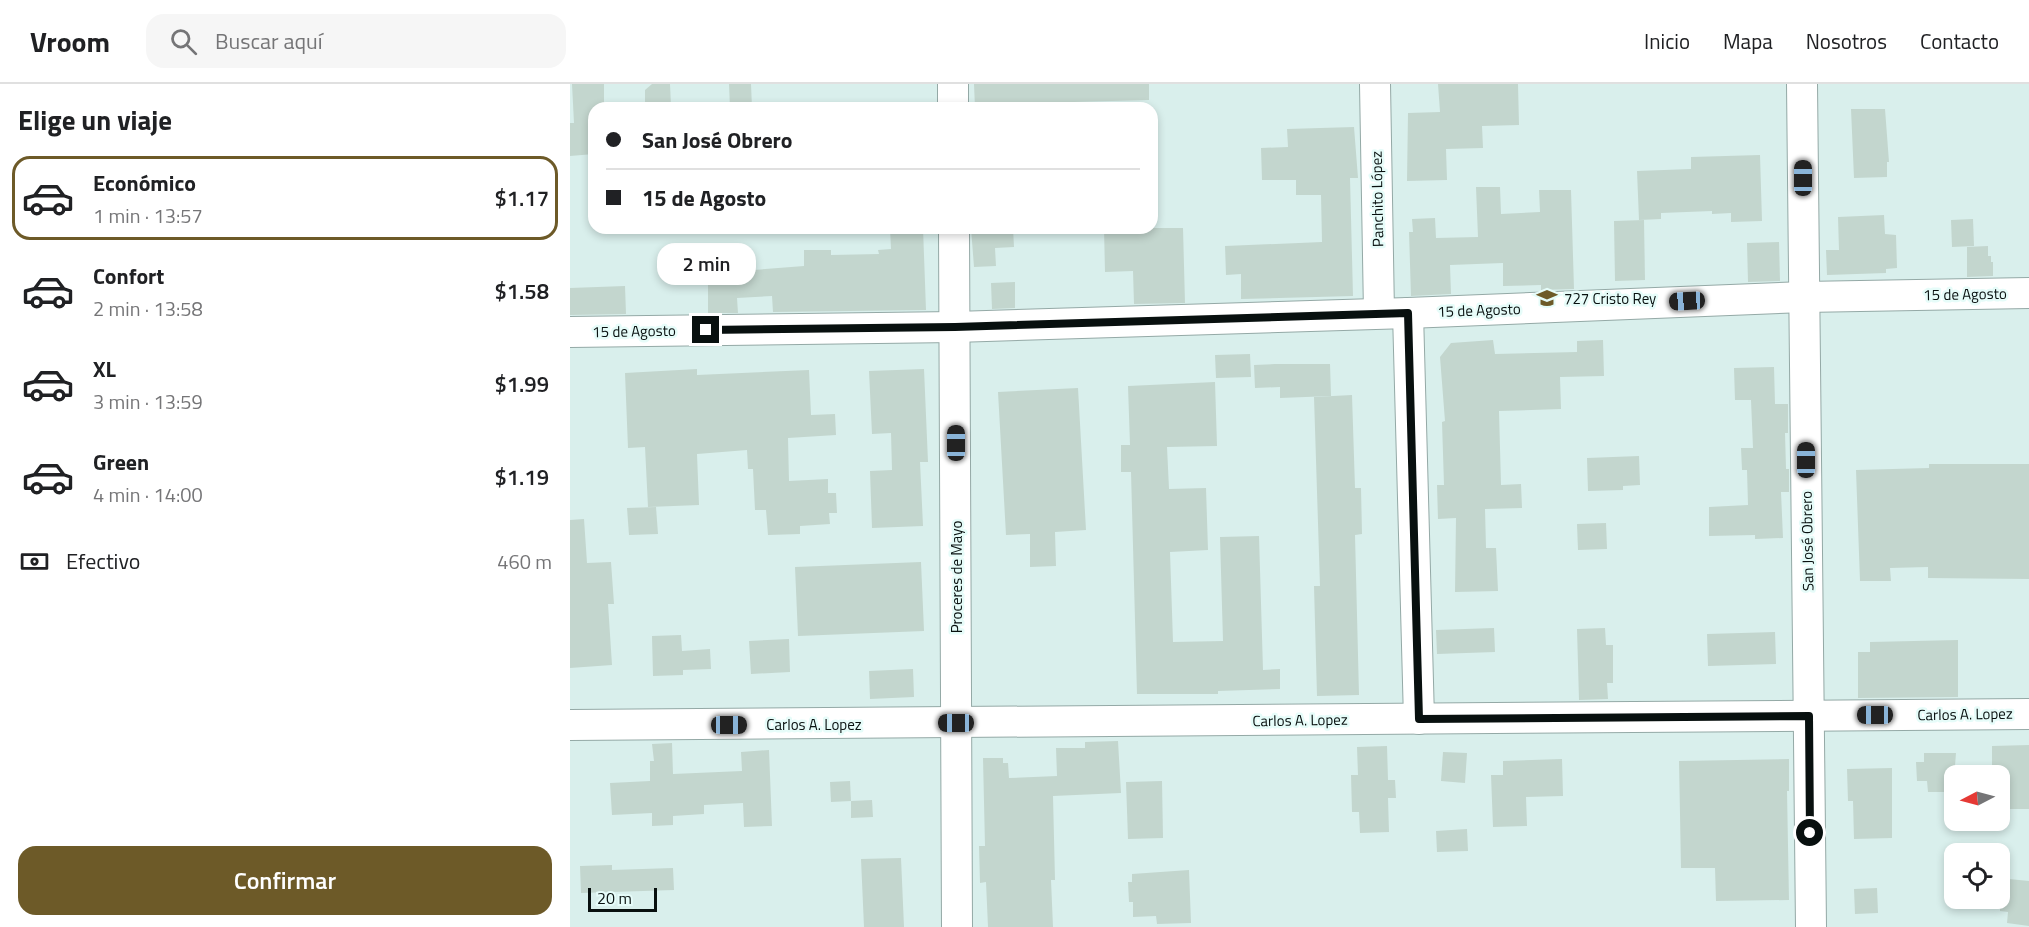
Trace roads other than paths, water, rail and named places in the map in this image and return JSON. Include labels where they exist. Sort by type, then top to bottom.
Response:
[{"type":"street","points":[[953,84],[953,102]]},
{"type":"street","name":"Panchito López","points":[[1375,84],[1393,313],[1419,719]]},
{"type":"street","name":"San José Obrero","points":[[1802,84],[1811,927]]},
{"type":"street","name":"Proceres de Mayo","points":[[954,234],[957,927]]},
{"type":"street","name":"15 de Agosto","points":[[570,332],[955,327],[1804,297],[2029,293]]},
{"type":"street","name":"Carlos A. Lopez","points":[[570,725],[2029,714]]},
{"type":"place","name":"727 Cristo Rey","points":[[1547,298]]}]
